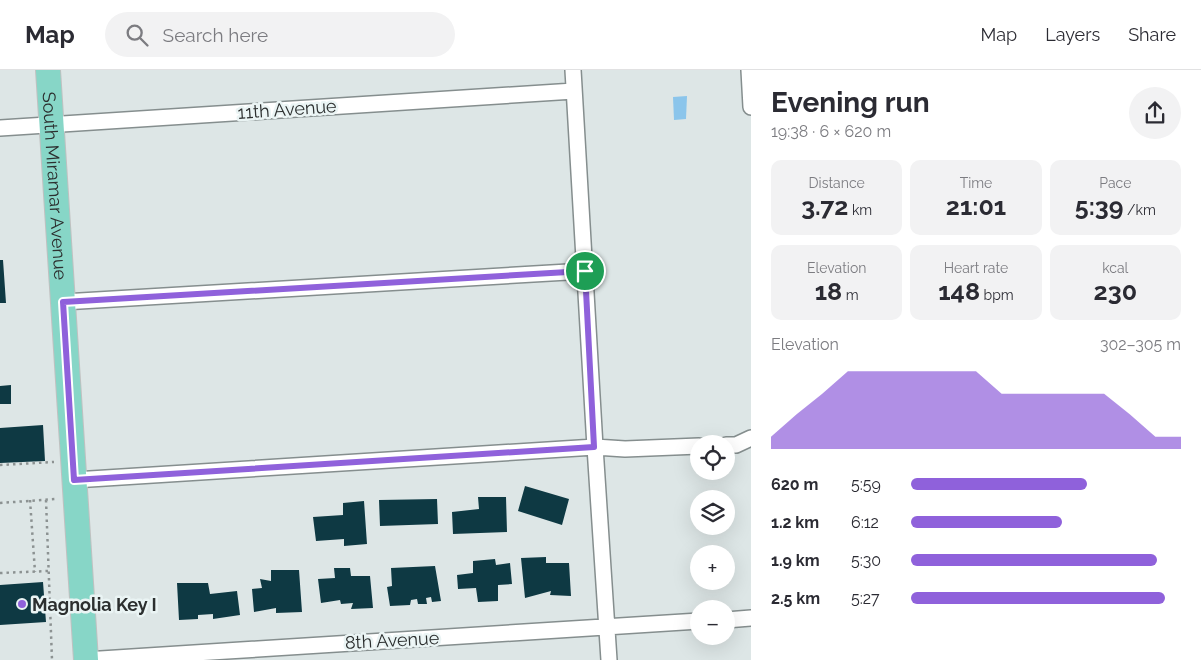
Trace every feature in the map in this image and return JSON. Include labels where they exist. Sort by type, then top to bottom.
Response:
[{"type":"main road","name":"South Miramar Avenue","points":[[48,70],[63,302],[70,480],[86,660]]},
{"type":"street","points":[[573,70],[594,447],[609,660]]},
{"type":"street","points":[[749,70],[751,107]]},
{"type":"street","name":"11th Avenue","points":[[0,128],[574,91]]},
{"type":"street","points":[[63,302],[585,271]]},
{"type":"street","points":[[735,445],[751,438]]},
{"type":"street","points":[[70,480],[594,447],[625,449],[690,446]]},
{"type":"street","points":[[735,619],[751,618]]},
{"type":"street","name":"8th Avenue","points":[[86,660],[690,622]]},
{"type":"path","points":[[0,466],[70,480]]},
{"type":"path","points":[[0,503],[46,500],[70,480]]},
{"type":"path","points":[[30,500],[35,572]]},
{"type":"path","points":[[46,500],[52,660]]},
{"type":"path","points":[[0,573],[49,571]]},
{"type":"water","points":[[687,96],[686,119],[674,120],[673,97]]},
{"type":"building","points":[[0,260],[3,260],[6,303],[0,303]]},
{"type":"building","points":[[11,385],[11,404],[0,404],[0,386]]},
{"type":"building","points":[[43,425],[45,461],[0,463],[0,428]]},
{"type":"building","points":[[525,486],[569,499],[562,525],[518,511]]},
{"type":"building","points":[[478,497],[506,497],[507,532],[453,534],[452,512],[479,509]]},
{"type":"building","points":[[437,499],[438,524],[380,526],[379,500]]},
{"type":"building","points":[[364,501],[367,544],[344,546],[344,539],[316,541],[313,517],[343,515],[343,503]]},
{"type":"building","points":[[546,557],[546,563],[569,563],[571,596],[550,595],[551,591],[525,598],[521,558]]},
{"type":"building","points":[[495,559],[496,565],[510,563],[512,584],[498,585],[498,601],[478,602],[476,588],[458,589],[457,575],[473,573],[473,561]]},
{"type":"building","points":[[435,566],[441,601],[432,602],[431,597],[426,598],[427,604],[418,604],[417,599],[411,600],[410,605],[390,606],[387,587],[392,586],[391,568]]},
{"type":"building","points":[[334,568],[350,568],[351,576],[370,576],[373,608],[351,609],[353,603],[341,604],[340,600],[321,603],[318,579],[335,578]]},
{"type":"building","points":[[271,570],[299,570],[302,612],[276,613],[276,608],[254,612],[252,589],[262,588],[260,579],[271,581]]},
{"type":"building","name":"Magnolia Key I","points":[[43,582],[46,622],[0,625],[0,585]]},
{"type":"building","points":[[177,583],[208,583],[210,594],[237,591],[240,615],[213,619],[213,614],[198,615],[198,619],[179,620]]},
{"type":"place","name":"Magnolia Key I","points":[[22,604]]},
{"type":"route","points":[[585,271],[594,447],[74,480],[63,302],[585,271]]}]
